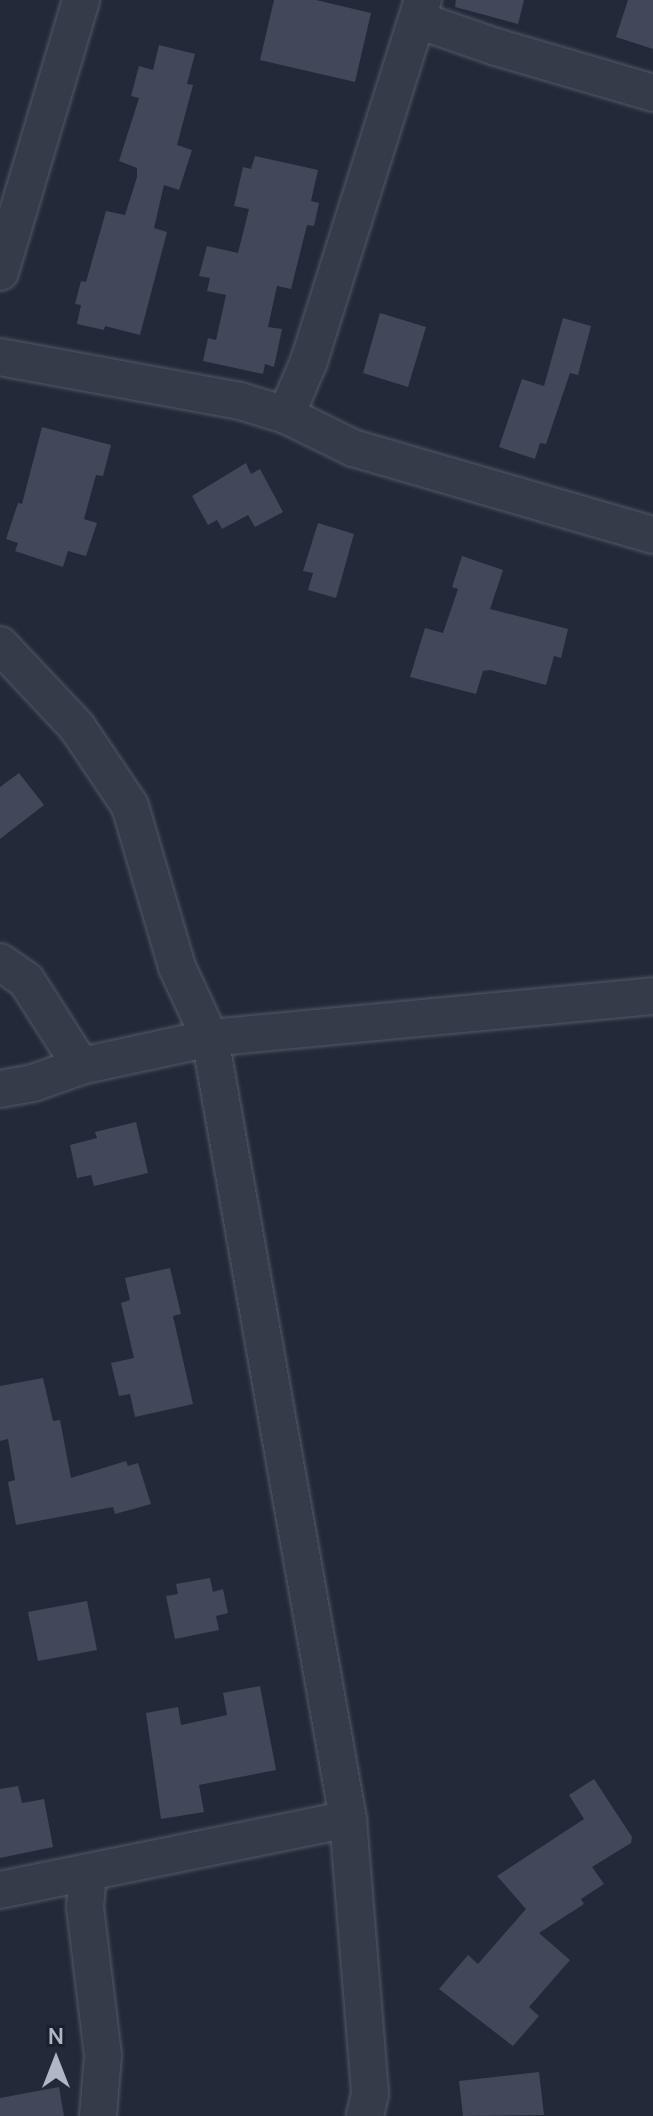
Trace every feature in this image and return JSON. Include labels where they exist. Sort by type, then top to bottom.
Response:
[{"type":"street","points":[[0,272],[81,0]]},
{"type":"street","points":[[286,415],[309,361],[421,10],[508,51],[653,93]]},
{"type":"street","points":[[0,357],[240,401],[286,415],[353,448],[653,535]]},
{"type":"street","points":[[0,645],[77,727],[130,806],[177,967],[210,1038],[348,1819],[368,2051],[370,2094],[365,2116]]},
{"type":"street","points":[[0,962],[26,980],[81,1066]]},
{"type":"street","points":[[0,1089],[33,1083],[81,1066],[210,1038],[653,996]]},
{"type":"street","points":[[0,1890],[348,1819]]},
{"type":"street","points":[[88,1873],[85,1907],[103,2055],[98,2116]]},
{"type":"building","points":[[274,0],[316,0],[371,13],[355,82],[260,60]]},
{"type":"building","points":[[456,0],[524,0],[518,24],[455,7]]},
{"type":"building","points":[[628,0],[653,0],[653,49],[616,37]]},
{"type":"building","points":[[159,45],[195,54],[187,84],[193,85],[177,145],[192,150],[179,190],[164,185],[154,228],[167,232],[140,335],[105,326],[104,330],[77,324],[81,305],[75,304],[81,281],[86,282],[106,211],[125,215],[137,177],[137,168],[119,161],[139,98],[131,96],[139,66],[153,70]]},
{"type":"building","points":[[255,156],[318,170],[311,201],[319,203],[314,226],[307,225],[291,289],[277,286],[268,327],[282,329],[274,367],[265,364],[263,374],[203,361],[208,338],[216,340],[226,295],[207,291],[210,278],[199,276],[207,246],[238,253],[249,209],[234,206],[243,167],[251,169]]},
{"type":"building","points":[[380,313],[426,327],[408,387],[363,373]]},
{"type":"building","points":[[563,318],[591,326],[578,375],[570,373],[546,444],[540,443],[535,459],[499,447],[522,379],[544,386]]},
{"type":"building","points":[[42,427],[111,445],[103,476],[96,475],[84,519],[97,523],[86,556],[68,551],[63,567],[15,551],[18,543],[6,539],[18,503],[22,504]]},
{"type":"building","points":[[246,463],[251,474],[260,469],[283,512],[255,527],[248,515],[222,529],[217,520],[208,525],[192,496]]},
{"type":"building","points":[[318,523],[354,534],[336,598],[308,590],[313,573],[303,571]]},
{"type":"building","points":[[462,556],[503,570],[490,609],[568,629],[561,658],[554,656],[546,685],[490,670],[483,671],[476,694],[410,677],[425,628],[443,633],[458,589],[452,587]]},
{"type":"building","points":[[19,773],[44,805],[0,839],[0,787]]},
{"type":"building","points":[[136,1122],[148,1173],[94,1186],[91,1175],[77,1178],[70,1145],[97,1138],[95,1132]]},
{"type":"building","points":[[170,1268],[181,1314],[173,1316],[193,1404],[135,1417],[130,1394],[119,1396],[111,1363],[134,1358],[121,1303],[130,1300],[125,1278]]},
{"type":"building","points":[[43,1378],[53,1421],[60,1420],[71,1478],[126,1461],[128,1466],[138,1463],[151,1504],[115,1514],[113,1507],[16,1525],[8,1482],[15,1480],[8,1439],[0,1441],[0,1386]]},
{"type":"building","points":[[210,1578],[213,1592],[223,1589],[228,1613],[216,1616],[219,1630],[175,1639],[166,1596],[178,1594],[176,1584]]},
{"type":"building","points":[[87,1601],[97,1650],[38,1661],[28,1612]]},
{"type":"building","points":[[260,1686],[276,1770],[199,1785],[204,1812],[161,1819],[146,1713],[178,1707],[181,1725],[227,1715],[223,1693]]},
{"type":"building","points":[[594,1779],[632,1837],[631,1843],[592,1867],[604,1884],[581,1899],[584,1904],[539,1933],[570,1960],[529,2007],[539,2016],[513,2046],[439,1989],[468,1955],[478,1964],[526,1909],[497,1876],[584,1819],[569,1795]]},
{"type":"building","points":[[18,1786],[22,1803],[44,1799],[53,1847],[0,1858],[0,1789]]},
{"type":"building","points":[[539,2072],[544,2115],[463,2116],[459,2081]]},
{"type":"building","points":[[59,2087],[64,2116],[0,2116],[0,2098]]}]
